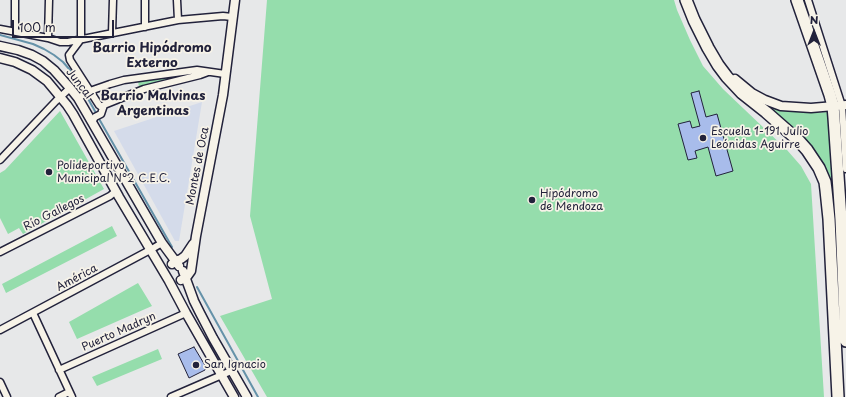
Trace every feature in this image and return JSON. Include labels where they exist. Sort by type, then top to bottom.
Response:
[{"type":"highway","points":[[686,0],[699,31],[718,65],[733,84],[807,150],[819,168],[825,182],[829,219],[838,397]]},
{"type":"highway","points":[[798,0],[830,95],[840,106],[834,118],[841,219],[846,341]]},
{"type":"street","points":[[15,0],[15,31]]},
{"type":"street","points":[[48,38],[49,0]]},
{"type":"street","points":[[81,0],[81,40],[69,55],[70,60],[99,105],[103,108]]},
{"type":"street","points":[[112,33],[113,0]]},
{"type":"street","points":[[145,0],[145,27]]},
{"type":"street","points":[[177,0],[178,20]]},
{"type":"street","name":"Montes de Oca","points":[[195,241],[181,259],[179,270],[191,271],[195,241],[223,95],[235,0]]},
{"type":"street","points":[[808,0],[840,106],[846,169]]},
{"type":"street","points":[[0,29],[48,38],[60,42],[68,42],[178,20],[223,16],[232,17]]},
{"type":"street","name":"Juncal","points":[[0,46],[32,54],[43,61],[54,70],[78,98],[179,270]]},
{"type":"street","name":"Juncal","points":[[0,58],[15,62],[32,70],[46,81],[60,96],[73,114],[116,192],[167,278]]},
{"type":"street","points":[[718,65],[752,93],[781,106],[811,108],[840,106]]},
{"type":"street","points":[[78,98],[90,91],[124,80],[197,70],[225,74]]},
{"type":"street","points":[[92,122],[95,117],[101,114],[104,105],[144,89],[200,76],[210,72]]},
{"type":"street","points":[[0,160],[60,96],[70,88]]},
{"type":"street","name":"Río Gallegos","points":[[0,252],[116,192]]},
{"type":"street","name":"América","points":[[0,330],[162,243]]},
{"type":"street","points":[[179,270],[167,269],[167,278],[234,397]]},
{"type":"street","points":[[167,278],[173,283],[176,283],[179,270]]},
{"type":"street","points":[[179,270],[213,338],[246,397]]},
{"type":"street","points":[[33,313],[71,394],[59,397]]},
{"type":"street","name":"Puerto Madryn","points":[[59,370],[186,313]]},
{"type":"street","points":[[171,397],[231,370]]},
{"type":"street","points":[[0,384],[7,397]]},
{"type":"shaded area","points":[[202,102],[179,241],[175,241],[114,131]]},
{"type":"green space","name":"Hipódromo de Mendoza","points":[[267,0],[674,0],[690,40],[703,66],[723,89],[787,150],[801,166],[811,184],[824,397],[267,397],[220,316],[272,299],[250,216]]},
{"type":"green space","points":[[191,74],[139,87],[138,81]]},
{"type":"green space","points":[[759,101],[780,109],[812,113],[828,112],[837,198],[823,169]]},
{"type":"green space","name":"Polideportivo Municipal N°2 C.E.C.","points":[[60,111],[104,189],[23,234],[19,228],[8,234],[0,218],[0,173],[5,170]]},
{"type":"green space","points":[[112,226],[117,236],[6,293],[2,284]]},
{"type":"green space","points":[[138,283],[152,306],[77,339],[69,322]]},
{"type":"green space","points":[[158,349],[162,359],[97,386],[92,377]]},
{"type":"building","name":"Escuela 1-191 Julio Leónidas Aguirre","points":[[699,91],[706,117],[717,114],[733,171],[716,176],[708,147],[695,151],[697,158],[688,160],[678,124],[690,121],[692,128],[700,126],[691,93]]},
{"type":"building","points":[[194,347],[206,367],[205,370],[189,378],[178,354]]},
{"type":"waterway","points":[[0,35],[33,44],[54,55],[70,70],[84,91]]},
{"type":"waterway","points":[[86,95],[96,113]]},
{"type":"waterway","points":[[98,117],[172,247]]},
{"type":"waterway","points":[[197,287],[258,397]]},
{"type":"place","name":"Escuela 1-191 Julio Leónidas Aguirre","points":[[703,138]]},
{"type":"place","name":"Polideportivo Municipal N°2 C.E.C.","points":[[49,172]]},
{"type":"place","name":"Hipódromo de Mendoza","points":[[532,200]]},
{"type":"place","name":"San Ignacio","points":[[196,365]]},
{"type":"district","name":"Barrio Hipódromo Externo","points":[[152,56]]},
{"type":"district","name":"Barrio Malvinas Argentinas","points":[[153,104]]}]
